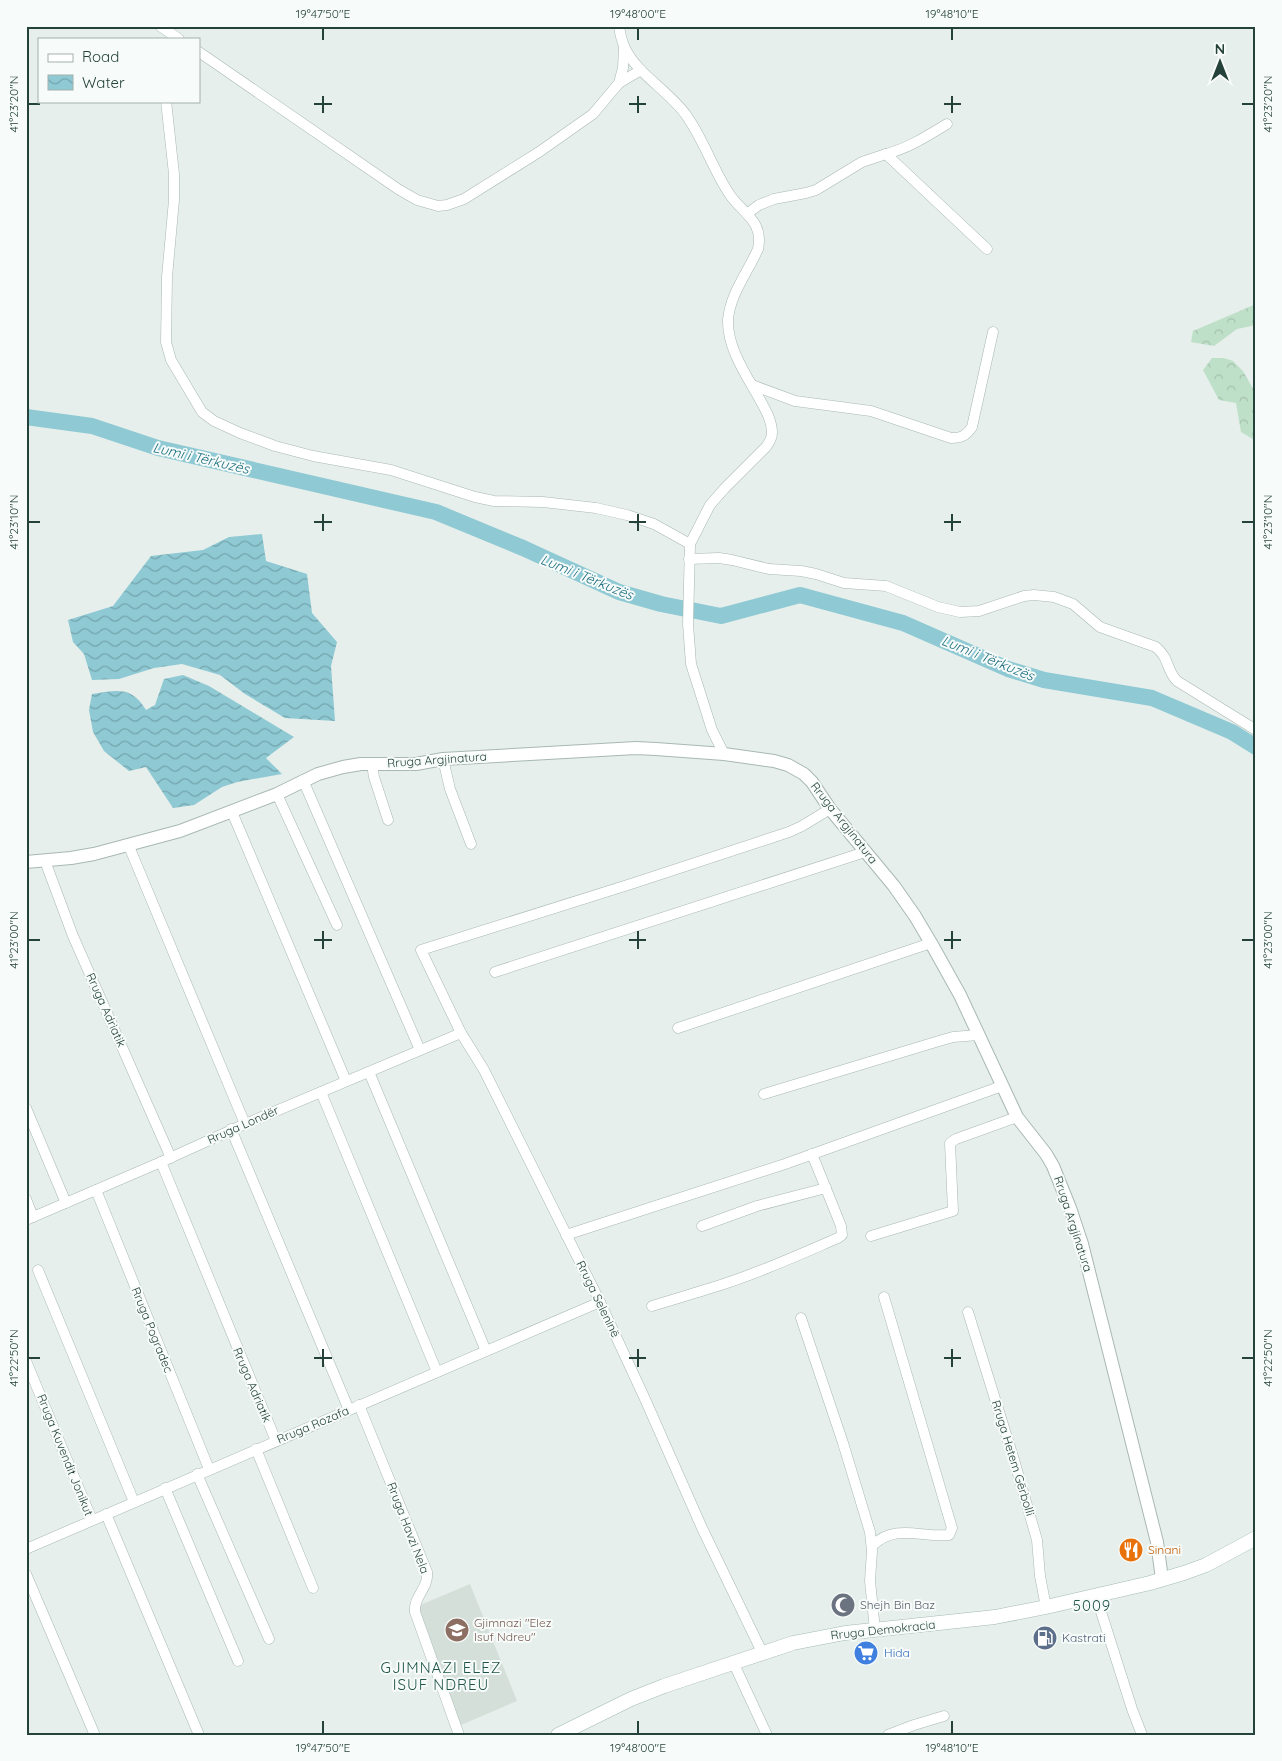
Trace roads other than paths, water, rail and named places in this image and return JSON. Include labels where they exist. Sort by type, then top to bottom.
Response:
[{"type":"main road","name":"Rruga Demokracia","points":[[558,1735],[631,1699],[793,1642],[875,1630],[995,1617],[1046,1608],[1162,1579],[1206,1565],[1256,1538]]},
{"type":"street","points":[[618,26],[624,48],[623,68],[619,83]]},
{"type":"street","points":[[166,32],[177,38]]},
{"type":"street","points":[[624,48],[641,70],[675,100],[687,115],[701,138],[730,196],[748,213],[755,224],[760,241],[752,264],[731,304],[728,320],[729,335],[734,349],[771,423],[771,440],[710,505],[690,544],[688,624],[691,664],[712,730],[724,754]]},
{"type":"street","points":[[200,53],[398,189],[426,204],[438,206],[456,203],[464,199],[576,127],[604,103],[619,83],[641,70]]},
{"type":"street","points":[[166,102],[174,174],[174,200],[167,277],[166,342],[171,360],[202,412],[214,421],[240,434],[313,456],[391,470],[494,501],[543,502],[596,508],[627,515],[654,524],[690,544]]},
{"type":"street","points":[[748,213],[759,205],[774,199],[816,190],[862,162],[899,151],[947,124]]},
{"type":"street","points":[[886,154],[987,249]]},
{"type":"street","points":[[752,384],[795,401],[871,411],[951,438],[959,438],[968,434],[972,427],[993,332]]},
{"type":"street","points":[[689,559],[719,558],[769,569],[801,571],[844,583],[886,586],[938,607],[960,612],[980,611],[1024,596],[1044,596],[1064,600],[1073,604],[1100,627],[1156,647],[1167,661],[1172,676],[1177,681],[1256,730]]},
{"type":"street","name":"Rruga Argjinatura","points":[[26,862],[94,854],[180,831],[277,794],[318,774],[343,767],[372,764],[416,764],[443,759],[636,748],[724,754],[774,761],[797,769],[812,782],[830,809],[894,886],[932,943],[960,995],[1017,1117],[1053,1166],[1082,1244],[1157,1542],[1162,1579]]},
{"type":"street","points":[[443,759],[450,789],[471,844]]},
{"type":"street","points":[[372,764],[374,777],[388,820]]},
{"type":"street","points":[[304,780],[420,1050]]},
{"type":"street","points":[[277,794],[338,926]]},
{"type":"street","name":"Rruga Seleninë","points":[[762,1652],[702,1528],[600,1302],[484,1070],[461,1033],[421,950],[789,832],[830,809]]},
{"type":"street","points":[[232,812],[346,1081]]},
{"type":"street","points":[[128,844],[245,1124]]},
{"type":"street","points":[[495,972],[865,852]]},
{"type":"street","name":"Rruga Adriatik","points":[[45,861],[73,936],[166,1160],[276,1441]]},
{"type":"street","points":[[678,1028],[932,943]]},
{"type":"street","name":"Rruga Londër","points":[[30,1218],[231,1130],[461,1033]]},
{"type":"street","points":[[764,1094],[953,1037],[978,1035]]},
{"type":"street","points":[[369,1072],[486,1351]]},
{"type":"street","points":[[566,1235],[812,1154],[1002,1086]]},
{"type":"street","points":[[321,1092],[438,1372]]},
{"type":"street","points":[[26,1108],[66,1202]]},
{"type":"street","points":[[871,1236],[953,1211],[950,1143],[956,1139],[1017,1117]]},
{"type":"street","points":[[231,1130],[349,1410]]},
{"type":"street","points":[[652,1306],[719,1285],[785,1261],[842,1235],[841,1226],[812,1154]]},
{"type":"street","points":[[702,1226],[757,1206],[826,1188]]},
{"type":"street","name":"Rruga Pogradec","points":[[96,1190],[209,1469]]},
{"type":"street","points":[[26,1200],[30,1218]]},
{"type":"street","points":[[38,1270],[134,1502]]},
{"type":"street","points":[[872,1546],[890,1534],[949,1535],[952,1528],[884,1297]]},
{"type":"street","name":"Rruga Rozafa","points":[[26,1549],[600,1302]]},
{"type":"street","name":"Rruga Hetem Gërbolli","points":[[968,1312],[1037,1540],[1040,1576],[1046,1608]]},
{"type":"street","points":[[801,1318],[870,1532],[872,1546],[870,1582],[875,1630]]},
{"type":"street","name":"Rruga Kuvendit Jonikut","points":[[26,1361],[92,1520]]},
{"type":"street","name":"Rruga Havzi Nela","points":[[359,1405],[427,1572],[426,1584],[414,1606],[415,1612],[459,1735]]},
{"type":"street","points":[[256,1449],[313,1588]]},
{"type":"street","points":[[197,1474],[269,1639]]},
{"type":"street","points":[[165,1488],[238,1661]]},
{"type":"street","points":[[106,1514],[199,1735]]},
{"type":"street","points":[[26,1574],[94,1733]]},
{"type":"street","points":[[1096,1596],[1142,1735]]},
{"type":"street","points":[[733,1662],[767,1735]]},
{"type":"street","points":[[888,1735],[914,1724],[944,1716]]},
{"type":"water","points":[[262,534],[266,561],[307,574],[312,613],[337,642],[331,666],[335,721],[285,718],[245,694],[220,675],[182,664],[154,668],[119,679],[92,680],[84,654],[73,642],[68,620],[113,606],[151,556],[203,550],[229,537]]},
{"type":"water","points":[[183,675],[209,686],[294,737],[266,758],[282,774],[237,782],[222,787],[194,805],[173,808],[146,767],[129,771],[104,751],[93,732],[89,710],[92,694],[123,691],[135,697],[146,710],[155,705],[164,679]]},
{"type":"waterway","name":"Lumi i Tërkuzës","points":[[26,417],[92,426],[158,448],[436,512],[523,548],[619,592],[661,604],[721,616],[800,595],[903,623],[1008,669],[1044,680],[1152,698],[1232,732],[1256,747]]},
{"type":"place","name":"Sinani","points":[[1131,1550]]},
{"type":"place","name":"Shejh Bin Baz","points":[[843,1605]]},
{"type":"place","name":"Gjimnazi \"Elez Isuf Ndreu\"","points":[[457,1630]]},
{"type":"place","name":"Kastrati","points":[[1045,1638]]},
{"type":"place","name":"Hida","points":[[866,1653]]},
{"type":"district","name":"5009","points":[[1092,1606]]},
{"type":"district","name":"GJIMNAZI ELEZ ISUF NDREU","points":[[441,1676]]}]
